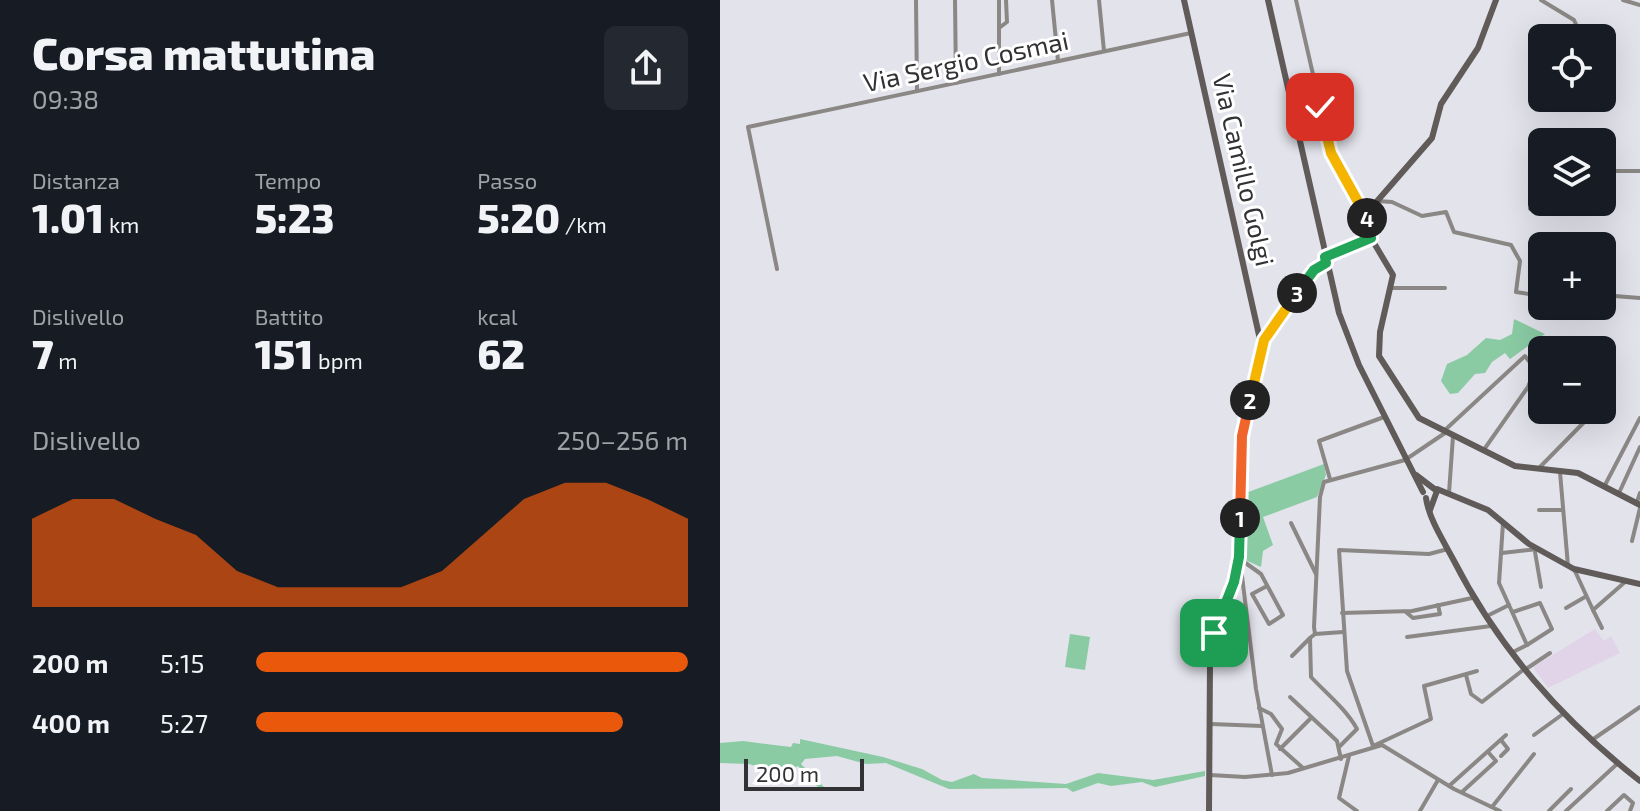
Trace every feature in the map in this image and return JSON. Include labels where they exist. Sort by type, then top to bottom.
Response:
[{"type":"street","points":[[916,0],[917,91]]},
{"type":"street","points":[[955,0],[956,83]]},
{"type":"street","points":[[999,0],[999,74]]},
{"type":"street","points":[[999,28],[1007,22],[1006,0]]},
{"type":"street","points":[[1052,0],[1058,61]]},
{"type":"street","points":[[1099,0],[1104,51]]},
{"type":"street","name":"Via Camillo Golgi","points":[[1184,0],[1262,348]]},
{"type":"street","points":[[1268,0],[1325,260],[1349,340],[1384,417],[1472,598],[1491,626],[1563,714],[1590,741],[1640,781]]},
{"type":"street","points":[[1296,0],[1331,153],[1368,222],[1371,238],[1390,267],[1391,288],[1378,348],[1381,364],[1412,411],[1426,423],[1515,466],[1560,469],[1605,485],[1639,505]]},
{"type":"street","points":[[1368,222],[1378,201],[1432,138],[1441,104],[1478,48],[1496,0]]},
{"type":"street","points":[[1541,0],[1562,8],[1576,24]]},
{"type":"street","points":[[1623,0],[1640,5]]},
{"type":"street","name":"Via Sergio Cosmai","points":[[777,269],[748,127],[1191,33]]},
{"type":"street","points":[[1616,171],[1640,171]]},
{"type":"street","points":[[1378,201],[1392,202],[1422,216],[1446,212],[1454,232],[1511,245],[1520,261],[1516,292],[1528,294]]},
{"type":"street","points":[[1209,811],[1208,724],[1213,638],[1234,582],[1239,557],[1242,436],[1262,348],[1314,270],[1325,260],[1371,238]]},
{"type":"street","points":[[1391,288],[1445,288]]},
{"type":"street","points":[[1616,296],[1640,298]]},
{"type":"street","points":[[1257,315],[1269,323],[1279,319]]},
{"type":"street","points":[[1340,746],[1355,733],[1356,725],[1311,677],[1320,497],[1324,482],[1405,460],[1447,433],[1525,356],[1535,369],[1528,387],[1483,451]]},
{"type":"street","points":[[1330,479],[1319,441],[1384,417]]},
{"type":"street","points":[[1605,485],[1640,418]]},
{"type":"street","points":[[1539,468],[1582,424]]},
{"type":"street","points":[[1447,433],[1452,495]]},
{"type":"street","points":[[1619,493],[1640,447]]},
{"type":"street","points":[[1560,469],[1571,568],[1602,628]]},
{"type":"street","points":[[1412,471],[1434,493]]},
{"type":"street","points":[[1424,495],[1434,493]]},
{"type":"street","points":[[1430,513],[1434,493]]},
{"type":"street","points":[[1632,541],[1640,493]]},
{"type":"street","points":[[1424,495],[1452,495],[1475,503],[1536,550],[1571,568],[1640,584]]},
{"type":"street","points":[[1539,510],[1563,510]]},
{"type":"street","points":[[1291,523],[1316,574]]},
{"type":"street","points":[[1503,523],[1499,583],[1527,645]]},
{"type":"street","points":[[1373,746],[1347,671],[1339,550],[1429,554],[1448,549]]},
{"type":"street","points":[[1502,553],[1536,550]]},
{"type":"street","points":[[1536,550],[1541,587]]},
{"type":"street","points":[[1239,557],[1257,570],[1267,586],[1283,615],[1269,624],[1252,594],[1267,586]]},
{"type":"street","points":[[1239,557],[1259,708],[1272,775]]},
{"type":"street","points":[[1243,575],[1257,570]]},
{"type":"street","points":[[1234,582],[1239,581],[1245,591]]},
{"type":"street","points":[[1593,610],[1625,582]]},
{"type":"street","points":[[1566,608],[1585,597]]},
{"type":"street","points":[[1342,613],[1405,611],[1472,598]]},
{"type":"street","points":[[1511,654],[1552,629],[1540,603],[1513,612]]},
{"type":"street","points":[[1405,611],[1413,618],[1440,614],[1438,605]]},
{"type":"street","points":[[1485,617],[1509,605]]},
{"type":"street","points":[[1407,637],[1491,626]]},
{"type":"street","points":[[1292,656],[1312,636],[1343,632]]},
{"type":"street","points":[[1466,675],[1471,694],[1482,702],[1550,653]]},
{"type":"street","points":[[1210,775],[1272,775],[1349,756],[1431,719],[1424,686],[1477,671]]},
{"type":"street","points":[[1290,697],[1340,746],[1341,759]]},
{"type":"street","points":[[1590,741],[1640,707]]},
{"type":"street","points":[[1259,708],[1271,714],[1282,729],[1276,740],[1280,749],[1297,767],[1305,769]]},
{"type":"street","points":[[1534,735],[1563,714]]},
{"type":"street","points":[[1280,749],[1311,718]]},
{"type":"street","points":[[1208,724],[1263,726]]},
{"type":"street","points":[[1449,786],[1506,735]]},
{"type":"street","points":[[1501,740],[1508,749],[1501,756]]},
{"type":"street","points":[[1373,746],[1389,747],[1438,780],[1500,811]]},
{"type":"street","points":[[1462,792],[1496,761],[1488,752]]},
{"type":"street","points":[[1492,807],[1534,754]]},
{"type":"street","points":[[1349,756],[1339,798],[1357,811]]},
{"type":"street","points":[[1566,811],[1618,763]]},
{"type":"street","points":[[1465,772],[1473,781]]},
{"type":"street","points":[[1420,811],[1438,780]]},
{"type":"street","points":[[1549,811],[1571,789]]},
{"type":"street","points":[[1607,811],[1624,795],[1633,803],[1630,811]]},
{"type":"street","points":[[1477,811],[1484,802]]},
{"type":"shaded area","points":[[1595,629],[1604,641],[1611,636],[1620,653],[1548,688],[1533,667]]},
{"type":"green space","points":[[1514,319],[1545,334],[1528,336],[1528,346],[1510,359],[1505,353],[1492,362],[1485,373],[1475,374],[1458,393],[1450,394],[1441,381],[1447,364],[1467,355],[1486,338],[1500,340],[1512,334]]},
{"type":"green space","points":[[1324,464],[1326,475],[1317,497],[1263,517],[1273,545],[1263,551],[1261,567],[1243,559],[1243,494]]},
{"type":"green space","points":[[1070,634],[1090,637],[1085,670],[1065,667]]},
{"type":"green space","points":[[800,739],[883,757],[952,782],[974,774],[982,778],[1066,784],[1098,773],[1153,780],[1205,771],[1205,776],[1155,787],[1142,782],[1111,786],[1098,783],[1073,792],[1067,788],[949,789],[886,763],[866,764],[837,756],[805,759],[801,764],[826,789],[818,787],[798,766],[780,774],[749,764],[720,763],[720,743],[743,741],[791,747],[793,743],[800,744]]},
{"type":"route","points":[[1214,633],[1234,582],[1239,557],[1242,436],[1264,340],[1314,270],[1326,263],[1325,257],[1371,238],[1365,212],[1331,153],[1320,107]]}]
